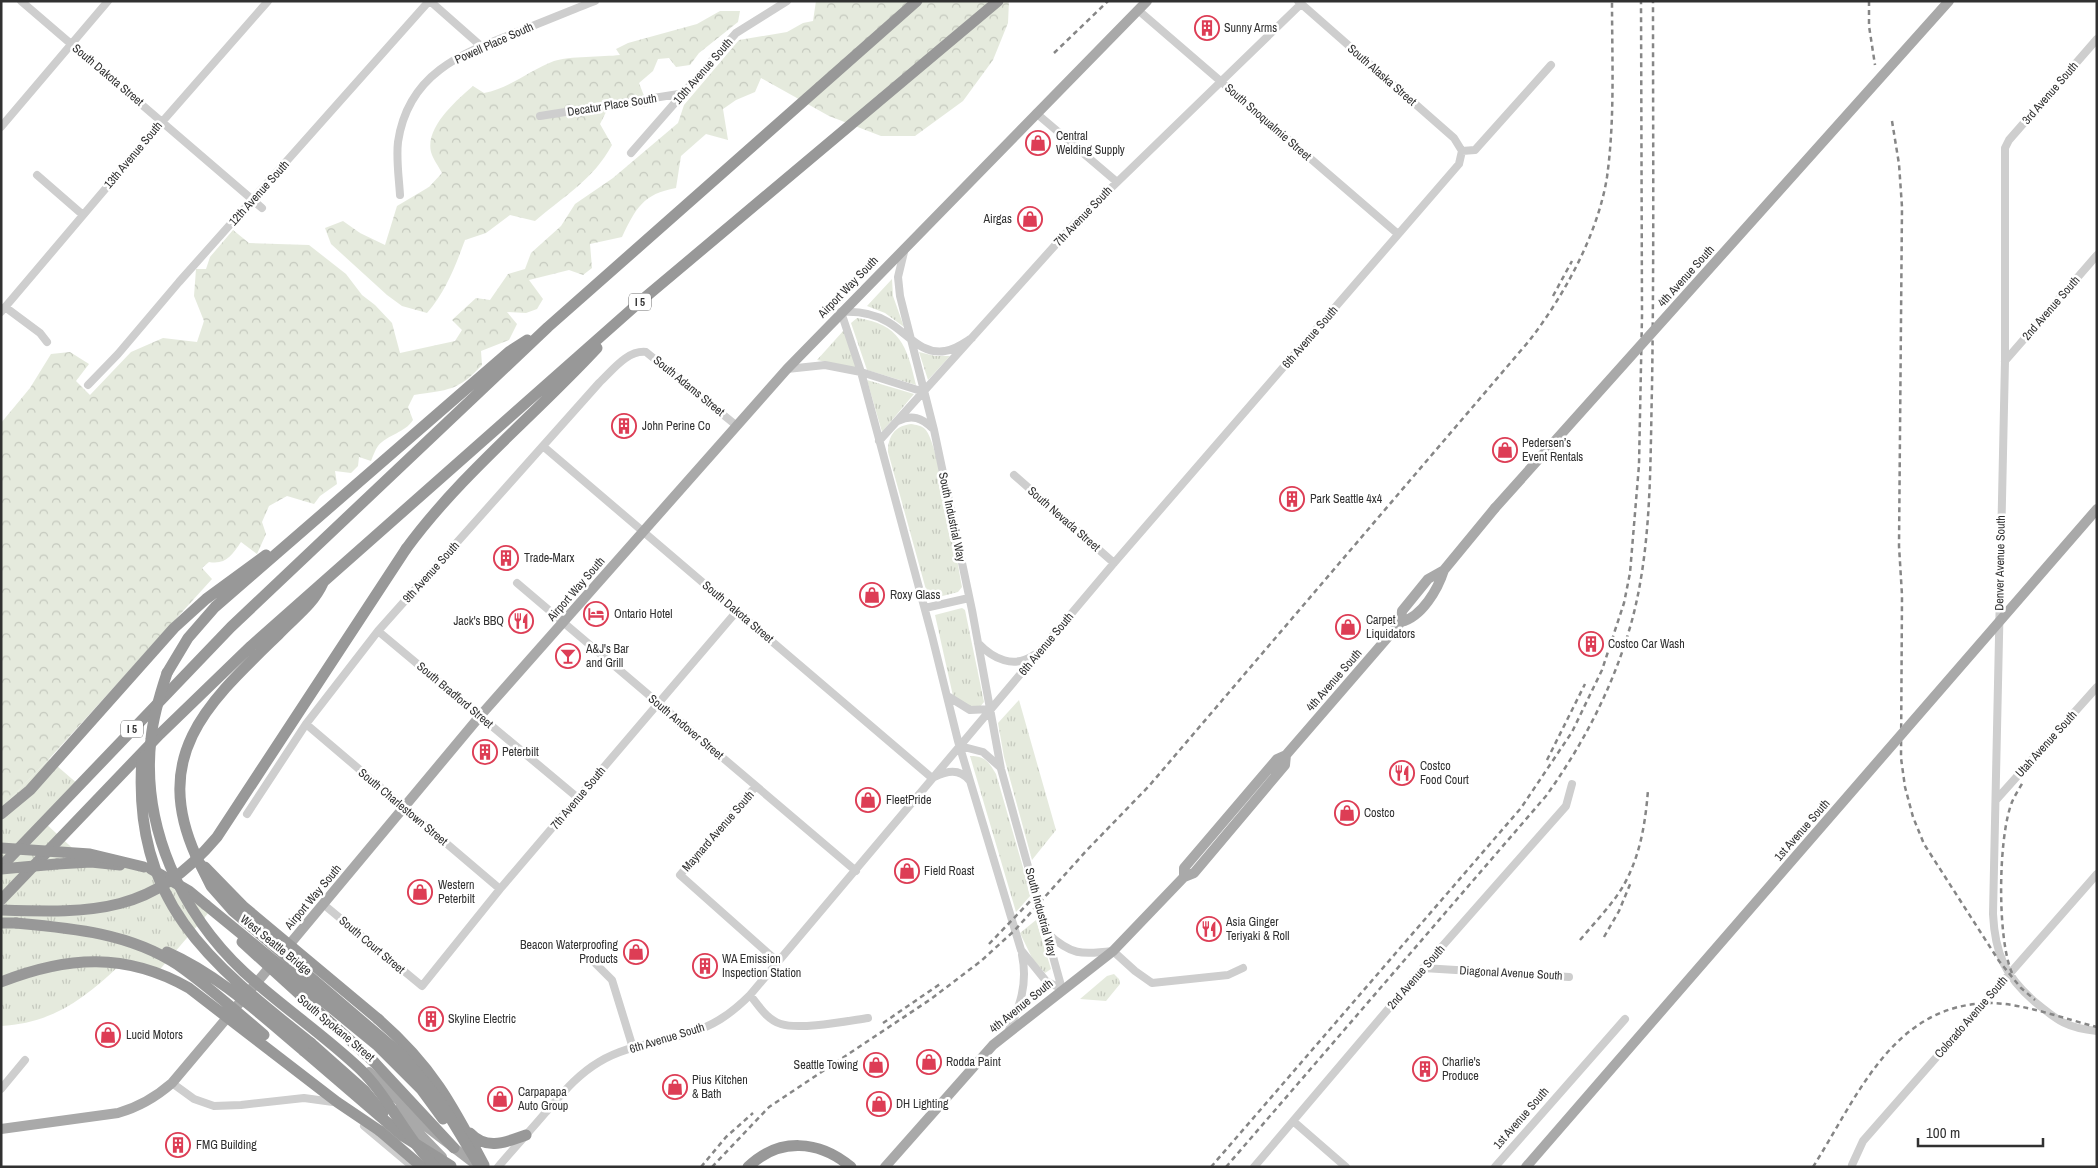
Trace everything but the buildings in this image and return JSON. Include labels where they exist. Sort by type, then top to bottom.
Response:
[{"type":"highway","name":"I 5","points":[[1,868],[231,627],[548,327],[918,1]]},
{"type":"highway","name":"I 5","points":[[1,900],[160,734],[254,650],[316,599],[325,579],[642,300],[998,1]]},
{"type":"highway","points":[[1,910],[62,911],[101,909],[150,892],[185,870],[203,854],[222,830],[406,549],[450,494],[556,393],[642,300]]},
{"type":"highway","points":[[1,814],[30,790],[174,628],[220,596],[295,537],[510,351],[548,327]]},
{"type":"highway","points":[[220,596],[188,638],[167,673],[150,714],[143,749],[141,779],[143,823],[154,865],[175,912],[201,947],[223,970],[307,1047]]},
{"type":"highway","points":[[254,650],[210,705],[196,727],[187,748],[181,775],[180,808],[184,826],[196,856],[211,886],[233,911],[410,1062],[440,1101],[480,1167]]},
{"type":"highway","points":[[167,673],[152,728],[149,764],[150,791],[160,839],[186,900],[214,939],[243,971],[364,1073],[410,1139],[436,1167]]},
{"type":"highway","name":"West Seattle Bridge","points":[[1,848],[90,854],[144,867],[167,877],[206,905],[378,1046],[426,1096],[474,1167]]},
{"type":"highway","points":[[196,856],[244,907],[378,1019],[425,1064],[442,1088],[485,1167]]},
{"type":"highway","points":[[1,868],[75,862],[144,867]]},
{"type":"highway","points":[[206,905],[252,953],[374,1062],[454,1148]]},
{"type":"highway","points":[[1,923],[80,923],[131,935],[181,958],[203,970],[231,990],[364,1090],[396,1130],[451,1166]]},
{"type":"highway","points":[[16,923],[79,928],[124,940],[177,964],[422,1167]]},
{"type":"highway","points":[[1,982],[36,969],[66,963],[98,961],[149,970],[174,979],[218,1009],[337,1102],[380,1132]]},
{"type":"highway","points":[[465,1128],[478,1140],[488,1144],[503,1143],[526,1135]]},
{"type":"highway","points":[[748,1167],[763,1154],[793,1145],[832,1152],[851,1167]]},
{"type":"main road","name":"Airport Way South","points":[[1,1129],[118,1113],[145,1103],[172,1083],[480,716],[787,369],[840,312],[1147,1]]},
{"type":"main road","name":"4th Avenue South","points":[[1184,877],[1184,868],[1277,759],[1286,755],[1401,622],[1411,620],[1435,592],[1444,570],[1494,508],[1949,1]]},
{"type":"main road","name":"1st Avenue South","points":[[1526,1167],[2097,509]]},
{"type":"main road","name":"4th Avenue South","points":[[884,1167],[973,1064],[1062,989],[1113,951],[1184,877],[1194,873],[1285,765],[1286,755]]},
{"type":"main road","points":[[1210,853],[1209,848],[1234,816],[1234,809]]},
{"type":"main road","name":"South Spokane Street","points":[[260,979],[366,1070],[423,1124],[480,1167]]},
{"type":"main road","name":"South Spokane Street","points":[[395,1098],[416,1130],[451,1166]]},
{"type":"street","name":"South Dakota Street","points":[[21,1],[262,208]]},
{"type":"street","points":[[1,127],[108,1]]},
{"type":"street","name":"13th Avenue South","points":[[3,309],[268,1]]},
{"type":"street","points":[[430,1],[481,46]]},
{"type":"street","name":"12th Avenue South","points":[[88,385],[118,354],[178,282],[430,1]]},
{"type":"street","name":"10th Avenue South","points":[[630,153],[736,33],[787,1]]},
{"type":"street","name":"Powell Place South","points":[[400,195],[398,141],[412,101],[419,89],[437,71],[481,46],[592,2]]},
{"type":"street","name":"7th Avenue South","points":[[879,441],[1076,222],[1299,3]]},
{"type":"street","name":"South Alaska Street","points":[[1299,3],[1454,138],[1462,151]]},
{"type":"street","name":"South Snoqualmie Street","points":[[1138,10],[1398,234]]},
{"type":"street","name":"3rd Avenue South","points":[[2005,148],[2009,140],[2097,39]]},
{"type":"street","points":[[1462,151],[1475,150],[1550,65]]},
{"type":"street","name":"Decatur Place South","points":[[540,116],[685,93]]},
{"type":"street","points":[[1036,114],[1117,182]]},
{"type":"street","name":"Denver Avenue South","points":[[2005,148],[2005,361],[1994,929],[1997,947],[2008,974]]},
{"type":"street","name":"6th Avenue South","points":[[498,1167],[558,1097],[583,1074],[607,1058],[633,1048],[687,1034],[716,1022],[729,1015],[750,995],[1114,562],[1459,164],[1462,151]]},
{"type":"street","points":[[37,175],[83,214]]},
{"type":"street","name":"South Industrial Way","points":[[906,245],[898,277],[900,296],[934,430],[978,642],[1001,769],[1062,989]]},
{"type":"street","name":"2nd Avenue South","points":[[2005,361],[2097,255]]},
{"type":"street","points":[[3,309],[40,334],[47,342]]},
{"type":"street","points":[[840,312],[856,311],[875,316],[889,323],[924,349],[935,352],[946,351],[972,338]]},
{"type":"street","name":"South Industrial Way","points":[[840,312],[861,372],[949,697],[960,746],[1022,950],[1046,981],[1062,989]]},
{"type":"street","name":"South Adams Street","points":[[639,351],[646,352],[737,426]]},
{"type":"street","name":"9th Avenue South","points":[[247,814],[306,724],[378,632],[600,383],[630,355],[639,351]]},
{"type":"street","points":[[787,369],[825,365],[861,372],[924,392]]},
{"type":"street","points":[[896,422],[913,417],[926,422],[934,430]]},
{"type":"street","name":"South Dakota Street","points":[[544,446],[932,778]]},
{"type":"street","name":"South Nevada Street","points":[[1014,475],[1114,562]]},
{"type":"street","name":"South Andover Street","points":[[517,584],[856,871]]},
{"type":"street","points":[[925,608],[968,598]]},
{"type":"street","name":"7th Avenue South","points":[[422,986],[500,889],[737,611]]},
{"type":"street","name":"South Bradford Street","points":[[378,632],[578,798]]},
{"type":"street","points":[[978,642],[990,655],[1008,661],[1031,657],[1042,649]]},
{"type":"street","name":"Utah Avenue South","points":[[1996,800],[2097,687]]},
{"type":"street","points":[[949,697],[970,710],[991,709]]},
{"type":"street","name":"South Charlestown Street","points":[[306,724],[500,889]]},
{"type":"street","points":[[960,746],[983,752],[990,756],[1001,769]]},
{"type":"street","points":[[932,778],[950,771],[962,774],[970,781]]},
{"type":"street","name":"2nd Avenue South","points":[[1254,1167],[1423,968],[1566,806],[1572,784]]},
{"type":"street","name":"Maynard Avenue South","points":[[756,786],[680,875],[778,962]]},
{"type":"street","name":"Colorado Avenue South","points":[[1852,1165],[1863,1141],[2097,874]]},
{"type":"street","name":"South Court Street","points":[[323,904],[422,986]]},
{"type":"street","points":[[1046,932],[1059,945],[1078,952],[1113,951],[1135,971],[1152,983],[1228,975],[1243,968]]},
{"type":"street","points":[[1008,1033],[1022,1001],[1024,972],[1022,950]]},
{"type":"street","points":[[592,960],[612,980],[633,1048]]},
{"type":"street","name":"Diagonal Avenue South","points":[[1423,968],[1569,977]]},
{"type":"street","points":[[2008,974],[2018,987],[2058,1021],[2076,1029],[2097,1031]]},
{"type":"street","points":[[750,995],[763,1012],[781,1024],[800,1026],[868,1018]]},
{"type":"street","name":"1st Avenue South","points":[[1494,1167],[1625,1019]]},
{"type":"street","points":[[1,1089],[25,1060]]},
{"type":"street","points":[[172,1083],[194,1099],[214,1106],[304,1098],[329,1100],[352,1116],[413,1167]]},
{"type":"street","points":[[1293,1121],[1346,1167]]},
{"type":"green space","points":[[816,1],[1009,1],[1008,23],[993,60],[963,101],[915,136],[881,136],[829,116],[761,78],[755,92],[736,100],[723,109],[728,140],[706,134],[681,156],[676,188],[648,198],[637,210],[622,237],[590,244],[592,268],[583,275],[569,270],[529,280],[543,299],[537,309],[526,313],[507,312],[517,324],[509,340],[481,351],[482,365],[474,374],[452,388],[414,395],[408,407],[413,420],[410,424],[382,442],[371,461],[359,457],[358,466],[351,473],[335,471],[337,484],[320,496],[314,504],[287,496],[269,506],[262,522],[266,534],[257,554],[241,542],[228,558],[220,562],[209,562],[202,568],[212,579],[49,759],[1,808],[1,423],[30,388],[51,354],[70,352],[89,364],[76,381],[90,395],[131,352],[163,338],[197,342],[204,321],[194,296],[196,269],[206,269],[210,257],[233,230],[249,243],[309,245],[346,274],[362,295],[375,305],[392,323],[400,353],[455,341],[462,330],[452,320],[476,298],[490,300],[508,274],[525,269],[531,253],[561,226],[575,204],[613,178],[678,123],[684,105],[739,40],[787,32],[803,23],[813,21]]},
{"type":"green space","points":[[720,11],[740,11],[738,22],[699,53],[690,65],[676,67],[669,58],[658,59],[653,71],[639,83],[648,106],[607,110],[600,124],[612,145],[596,168],[577,187],[535,221],[510,215],[486,233],[465,240],[445,287],[427,313],[402,306],[387,295],[331,244],[325,228],[343,221],[360,233],[385,245],[397,206],[429,187],[442,173],[431,152],[430,143],[433,133],[437,124],[451,106],[473,86],[484,93],[503,87],[560,59],[620,55],[616,49],[628,43],[697,24]]},
{"type":"green space","points":[[892,279],[893,296],[904,327],[885,313],[867,306]]},
{"type":"green space","points":[[857,318],[872,321],[883,326],[899,339],[905,348],[916,385],[867,370],[851,323]]},
{"type":"green space","points":[[844,330],[857,369],[817,360]]},
{"type":"green space","points":[[919,352],[935,356],[950,356],[928,380]]},
{"type":"green space","points":[[867,380],[914,394],[882,432]]},
{"type":"green space","points":[[911,424],[925,429],[936,456],[942,478],[962,587],[958,592],[931,599],[928,597],[888,452],[889,442],[893,433],[900,427]]},
{"type":"green space","points":[[962,608],[965,610],[984,702],[979,708],[968,706],[953,696],[935,615]]},
{"type":"green space","points":[[1019,700],[1056,830],[1032,860],[1004,757],[998,723]]},
{"type":"green space","points":[[970,756],[986,760],[996,774],[1031,895],[1016,912]]},
{"type":"green space","points":[[49,759],[79,785],[44,822],[81,856],[147,871],[210,911],[156,974],[120,965],[94,988],[66,1007],[36,1020],[1,1026],[1,808]]},
{"type":"green space","points":[[1036,920],[1051,969],[1045,973],[1033,960],[1020,933]]},
{"type":"green space","points":[[1114,974],[1119,979],[1120,984],[1106,1001],[1080,999],[1107,976]]},
{"type":"railway","points":[[1054,53],[1108,1]]},
{"type":"railway","points":[[712,1167],[769,1107],[931,999],[981,961],[1015,930],[1087,850],[1149,786],[1529,341],[1555,304],[1578,264],[1588,242],[1602,199],[1610,155],[1612,1]]},
{"type":"railway","points":[[1211,1167],[1521,808],[1572,732],[1602,670],[1624,603],[1630,573],[1639,465],[1642,316],[1641,1]]},
{"type":"railway","points":[[1226,1167],[1546,796],[1573,756],[1596,714],[1624,647],[1638,595],[1649,507],[1653,339],[1653,1]]},
{"type":"railway","points":[[1869,1],[1869,26],[1875,65]]},
{"type":"railway","points":[[1892,121],[1899,164],[1902,207],[1899,546],[1902,595],[1901,758],[1905,787],[1913,817],[1924,844],[1999,961],[2021,988],[2035,1000]]},
{"type":"railway","points":[[1553,296],[1572,261]]},
{"type":"railway","points":[[1547,760],[1585,684]]},
{"type":"railway","points":[[2012,973],[2004,937],[2001,888],[2002,863],[2007,818],[2012,802],[2023,782]]},
{"type":"railway","points":[[1580,940],[1613,901],[1629,876],[1639,848],[1648,790]]},
{"type":"railway","points":[[1604,937],[1619,911],[1631,882]]},
{"type":"railway","points":[[989,944],[1039,892]]},
{"type":"railway","points":[[883,1023],[940,984]]},
{"type":"railway","points":[[1813,1167],[1863,1084],[1882,1058],[1904,1036],[1929,1019],[1958,1007],[1992,1003],[2018,1006],[2097,1027]]},
{"type":"railway","points":[[701,1167],[726,1137],[753,1113]]},
{"type":"place","name":"Sunny Arms","points":[[1207,28]]},
{"type":"place","name":"Central Welding Supply","points":[[1038,143]]},
{"type":"place","name":"Airgas","points":[[1030,219]]},
{"type":"place","name":"John Perine Co","points":[[624,426]]},
{"type":"place","name":"Pedersen’s Event Rentals","points":[[1505,450]]},
{"type":"place","name":"Park Seattle 4x4","points":[[1292,499]]},
{"type":"place","name":"Trade-Marx","points":[[506,558]]},
{"type":"place","name":"Roxy Glass","points":[[872,595]]},
{"type":"place","name":"Ontario Hotel","points":[[596,614]]},
{"type":"place","name":"Jack's BBQ","points":[[521,621]]},
{"type":"place","name":"Carpet Liquidators","points":[[1348,627]]},
{"type":"place","name":"Costco Car Wash","points":[[1591,644]]},
{"type":"place","name":"A&J's Bar and Grill","points":[[568,656]]},
{"type":"place","name":"Peterbilt","points":[[485,752]]},
{"type":"place","name":"Costco Food Court","points":[[1402,773]]},
{"type":"place","name":"FleetPride","points":[[868,800]]},
{"type":"place","name":"Costco","points":[[1347,813]]},
{"type":"place","name":"Field Roast","points":[[907,871]]},
{"type":"place","name":"Western Peterbilt","points":[[420,892]]},
{"type":"place","name":"Asia Ginger Teriyaki & Roll","points":[[1209,929]]},
{"type":"place","name":"Beacon Waterproofing Products","points":[[636,952]]},
{"type":"place","name":"WA Emission Inspection Station","points":[[705,966]]},
{"type":"place","name":"Skyline Electric","points":[[431,1019]]},
{"type":"place","name":"Lucid Motors","points":[[108,1035]]},
{"type":"place","name":"Rodda Paint","points":[[929,1062]]},
{"type":"place","name":"Seattle Towing","points":[[876,1065]]},
{"type":"place","name":"Charlie's Produce","points":[[1425,1069]]},
{"type":"place","name":"Pius Kitchen & Bath","points":[[675,1087]]},
{"type":"place","name":"Carpapapa Auto Group","points":[[500,1099]]},
{"type":"place","name":"DH Lighting","points":[[879,1104]]},
{"type":"place","name":"FMG Building","points":[[178,1145]]}]
